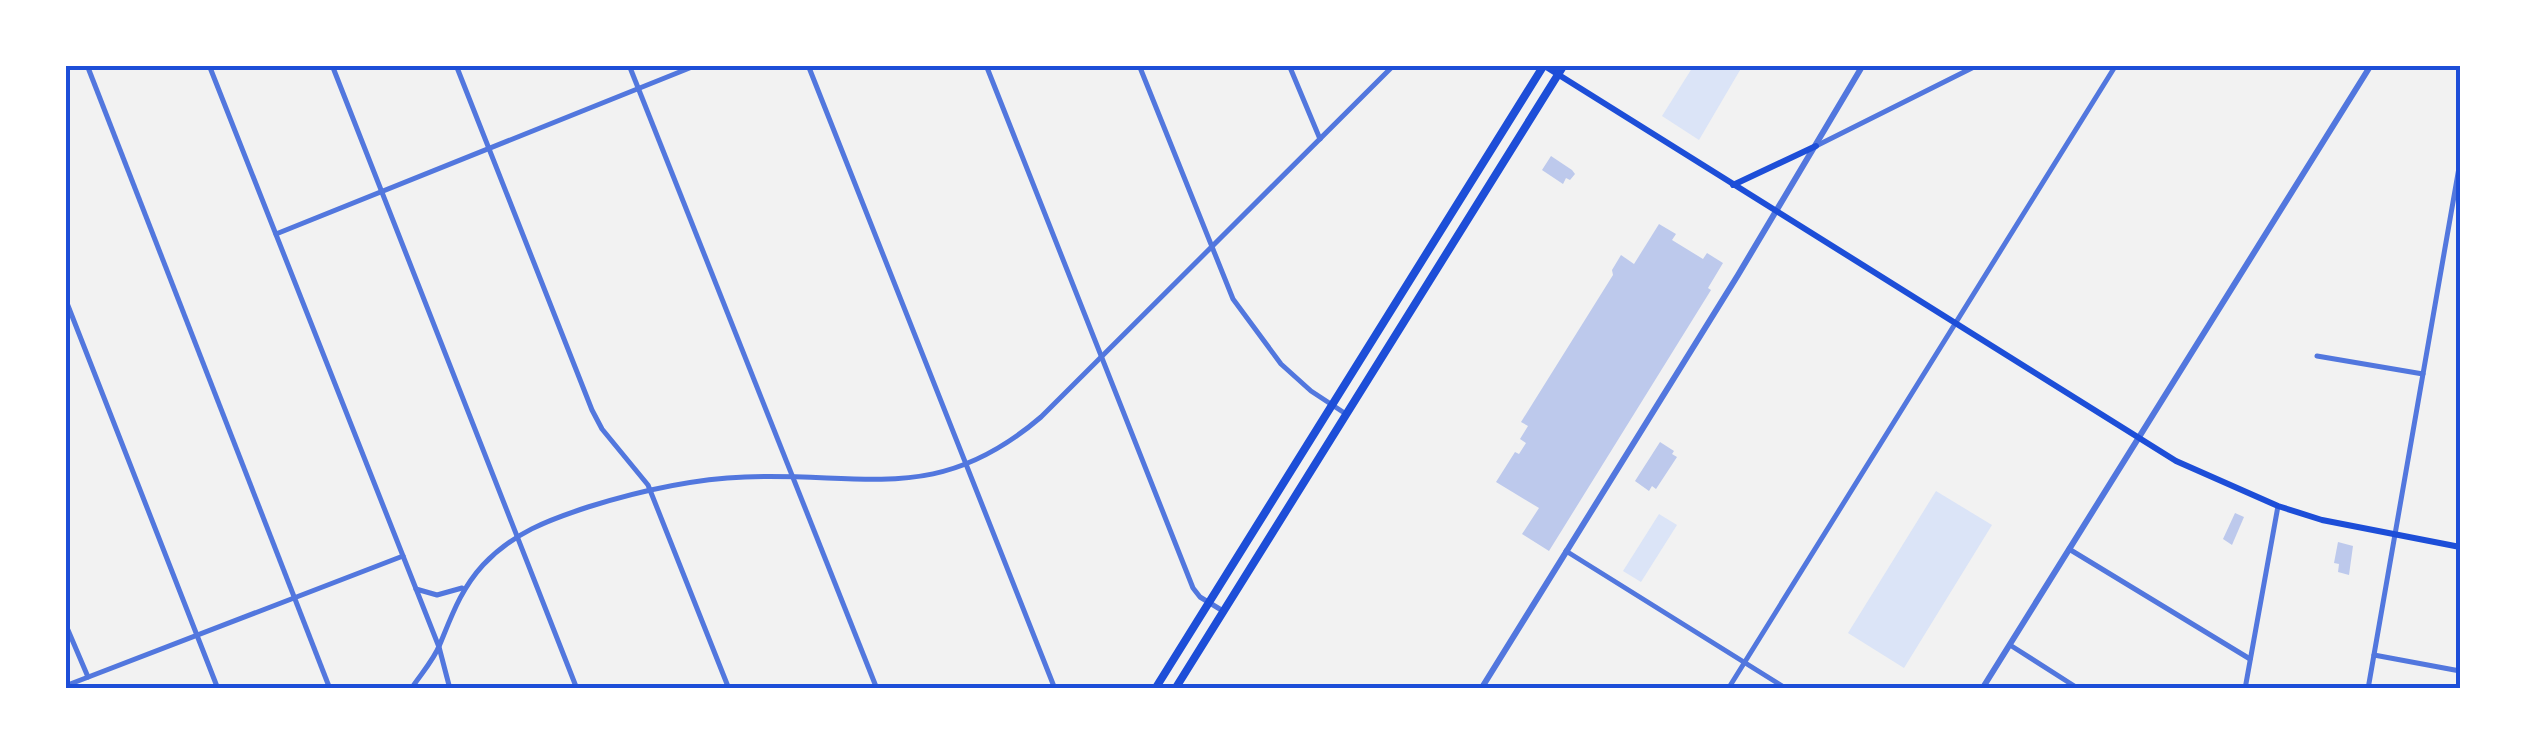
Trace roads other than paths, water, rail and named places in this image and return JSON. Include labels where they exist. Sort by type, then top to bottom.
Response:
[{"type":"main road","points":[[1155,689],[1543,65],[2176,460],[2278,506],[2393,535],[2460,547]]},
{"type":"main road","points":[[1175,689],[1564,65]]},
{"type":"main road","points":[[1733,185],[1816,146]]},
{"type":"main road","points":[[1438,234],[1453,243]]},
{"type":"street","points":[[87,65],[330,689]]},
{"type":"street","points":[[209,65],[439,647],[450,689]]},
{"type":"street","points":[[332,65],[578,689]]},
{"type":"street","points":[[456,65],[592,410],[602,429],[650,490],[729,689]]},
{"type":"street","points":[[629,65],[877,689]]},
{"type":"street","points":[[276,234],[697,65]]},
{"type":"street","points":[[808,65],[1054,689]]},
{"type":"street","points":[[986,65],[1193,588],[1223,611]]},
{"type":"street","points":[[1140,65],[1233,299],[1256,334],[1300,383],[1346,414]]},
{"type":"street","points":[[1289,65],[1320,139]]},
{"type":"street","points":[[411,689],[439,647],[468,583],[516,536],[544,522],[650,490],[728,478],[893,481],[929,475],[965,464],[1021,433],[1394,65]]},
{"type":"street","points":[[1481,689],[1864,65]]},
{"type":"street","points":[[1816,146],[1978,65]]},
{"type":"street","points":[[1728,689],[2116,65]]},
{"type":"street","points":[[1982,689],[2371,65]]},
{"type":"street","points":[[2368,689],[2460,162]]},
{"type":"street","points":[[2448,232],[2460,234]]},
{"type":"street","points":[[65,298],[218,689]]},
{"type":"street","points":[[2317,356],[2423,374]]},
{"type":"street","points":[[2245,689],[2278,506]]},
{"type":"street","points":[[2069,549],[2250,659]]},
{"type":"street","points":[[1566,551],[1787,689]]},
{"type":"street","points":[[65,686],[403,556]]},
{"type":"street","points":[[416,589],[446,594],[468,583]]},
{"type":"street","points":[[65,623],[88,677]]},
{"type":"street","points":[[2010,645],[2079,689]]},
{"type":"street","points":[[2374,655],[2460,671]]}]
